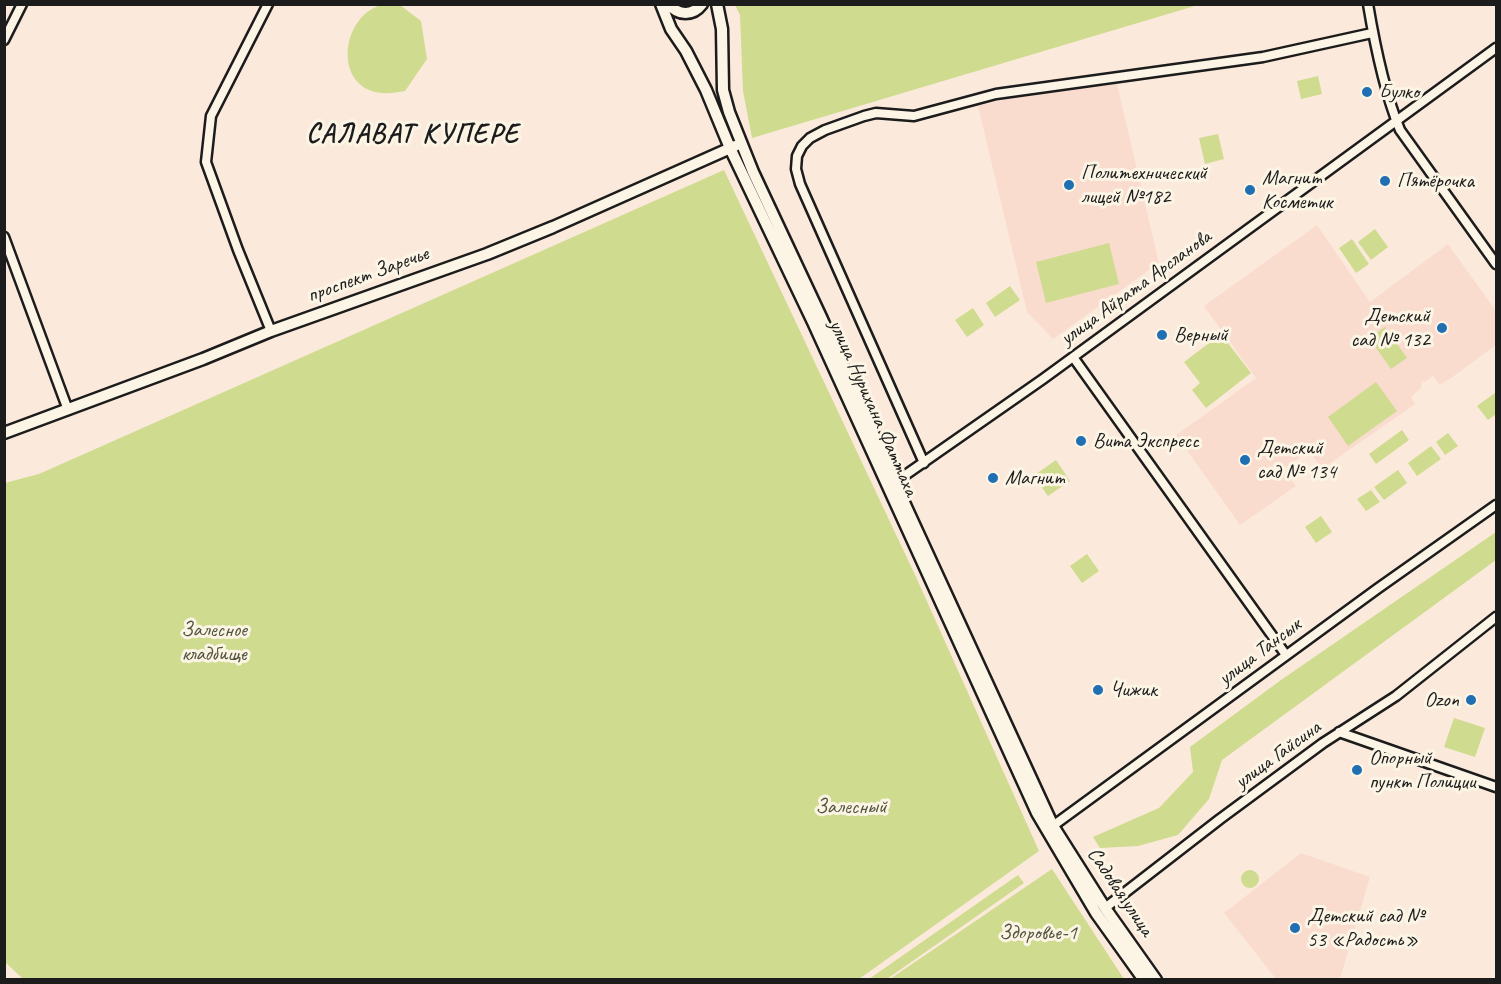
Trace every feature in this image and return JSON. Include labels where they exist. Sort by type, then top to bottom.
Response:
[{"type":"street","points":[[4,40],[22,4]]},
{"type":"street","points":[[268,4],[212,116],[206,162],[271,331]]},
{"type":"street","name":"улица Нурихана Фаттаха","points":[[661,4],[671,29],[686,51],[735,146],[1050,828]]},
{"type":"street","points":[[669,4],[679,13],[685,14],[699,9],[702,4]]},
{"type":"street","name":"улица Нурихана Фаттаха","points":[[717,4],[722,29],[723,90],[735,146]]},
{"type":"street","points":[[1368,4],[1372,33],[1396,121],[1406,139],[1497,264]]},
{"type":"street","points":[[924,463],[800,184],[796,168],[797,156],[810,138],[835,126],[876,113],[914,116],[996,94],[1263,57],[1372,33]]},
{"type":"street","name":"улица Айрата Арсланова","points":[[892,484],[1073,357],[1497,48]]},
{"type":"street","name":"проспект Заречье","points":[[4,433],[203,359],[271,331],[498,249],[735,146]]},
{"type":"street","points":[[4,237],[68,410]]},
{"type":"street","points":[[1073,357],[1286,655]]},
{"type":"street","name":"улица Тансык","points":[[1050,828],[1286,655],[1497,505]]},
{"type":"street","points":[[1339,732],[1390,700],[1497,618]]},
{"type":"street","name":"улица Гайсина","points":[[1105,908],[1220,819],[1339,732],[1497,787]]},
{"type":"street","name":"Садовая улица","points":[[1050,828],[1156,980]]},
{"type":"street","name":"Садовая улица","points":[[1050,828],[1096,913],[1144,980]]},
{"type":"shaded area","name":"Политехнический лицей №182","points":[[1117,84],[1159,263],[1053,339],[1027,312],[978,106],[1006,99]]},
{"type":"shaded area","points":[[1317,225],[1370,302],[1448,244],[1496,311],[1496,345],[1439,385],[1433,376],[1425,382],[1422,380],[1421,388],[1411,397],[1415,404],[1322,469],[1309,451],[1283,469],[1296,486],[1240,525],[1176,435],[1256,378],[1204,306]]},
{"type":"shaded area","name":"Детский сад № 53 «Радость»","points":[[1301,853],[1370,877],[1340,979],[1276,979],[1224,913]]},
{"type":"green space","points":[[385,4],[400,5],[421,21],[427,59],[405,91],[382,93],[366,88],[355,79],[349,65],[348,50],[351,35],[359,21],[370,10]]},
{"type":"green space","points":[[735,5],[1198,5],[752,138],[743,91],[740,15]]},
{"type":"green space","points":[[1318,76],[1322,94],[1301,99],[1297,81]]},
{"type":"green space","points":[[1218,134],[1224,159],[1205,164],[1199,138]]},
{"type":"green space","points":[[724,170],[916,577],[1039,851],[859,979],[23,979],[4,961],[5,483],[39,474]]},
{"type":"green space","points":[[1375,229],[1388,247],[1371,260],[1358,242]]},
{"type":"green space","points":[[1352,239],[1369,264],[1356,273],[1339,248]]},
{"type":"green space","points":[[1109,243],[1119,284],[1046,303],[1036,262]]},
{"type":"green space","points":[[1010,286],[1020,300],[995,317],[986,303]]},
{"type":"green space","points":[[973,308],[984,325],[967,337],[955,320]]},
{"type":"green space","points":[[1385,327],[1407,358],[1391,369],[1369,338]]},
{"type":"green space","points":[[1221,334],[1251,373],[1206,408],[1192,390],[1200,383],[1184,362]]},
{"type":"green space","points":[[1376,382],[1397,411],[1348,446],[1328,417]]},
{"type":"green space","points":[[1495,393],[1496,414],[1488,420],[1477,406]]},
{"type":"green space","points":[[1402,430],[1409,440],[1376,464],[1369,454]]},
{"type":"green space","points":[[1448,433],[1458,446],[1445,455],[1436,442]]},
{"type":"green space","points":[[1431,446],[1441,459],[1417,476],[1408,463]]},
{"type":"green space","points":[[1056,460],[1070,481],[1048,496],[1035,478],[1036,474]]},
{"type":"green space","points":[[1398,470],[1407,483],[1384,500],[1374,487]]},
{"type":"green space","points":[[1371,490],[1380,502],[1366,511],[1357,499]]},
{"type":"green space","points":[[1321,516],[1332,532],[1316,543],[1305,527]]},
{"type":"green space","points":[[1496,532],[1496,560],[1222,760],[1209,799],[1178,835],[1138,846],[1100,848],[1093,837],[1159,808],[1193,772],[1190,747],[1281,680]]},
{"type":"green space","points":[[1087,554],[1099,571],[1082,583],[1070,566]]},
{"type":"green space","points":[[1454,718],[1485,728],[1475,757],[1444,747]]},
{"type":"green space","name":"Здоровье-1","points":[[1052,869],[1124,979],[890,979]]},
{"type":"green space","points":[[1250,870],[1256,873],[1259,879],[1256,885],[1250,888],[1244,885],[1241,879],[1244,873]]},
{"type":"green space","points":[[1018,875],[1024,883],[887,979],[869,979]]},
{"type":"place","name":"Булко","points":[[1367,92]]},
{"type":"place","name":"Пятёрочка","points":[[1385,181]]},
{"type":"place","name":"Политехнический лицей №182","points":[[1069,185]]},
{"type":"place","name":"Магнит Косметик","points":[[1250,190]]},
{"type":"place","name":"Детский сад № 132","points":[[1442,328]]},
{"type":"place","name":"Верный","points":[[1162,335]]},
{"type":"place","name":"Вита Экспресс","points":[[1081,441]]},
{"type":"place","name":"Детский сад № 134","points":[[1245,460]]},
{"type":"place","name":"Магнит","points":[[993,478]]},
{"type":"place","name":"Чижик","points":[[1098,690]]},
{"type":"place","name":"Ozon","points":[[1471,700]]},
{"type":"place","name":"Опорный пункт Полиции","points":[[1357,770]]},
{"type":"place","name":"Детский сад № 53 «Радость»","points":[[1295,928]]},
{"type":"district","name":"САЛАВАТ КУПЕРЕ","points":[[413,135]]},
{"type":"park label","name":"Залесное кладбище","points":[[214,642]]},
{"type":"park label","name":"Залесный","points":[[851,807]]}]
